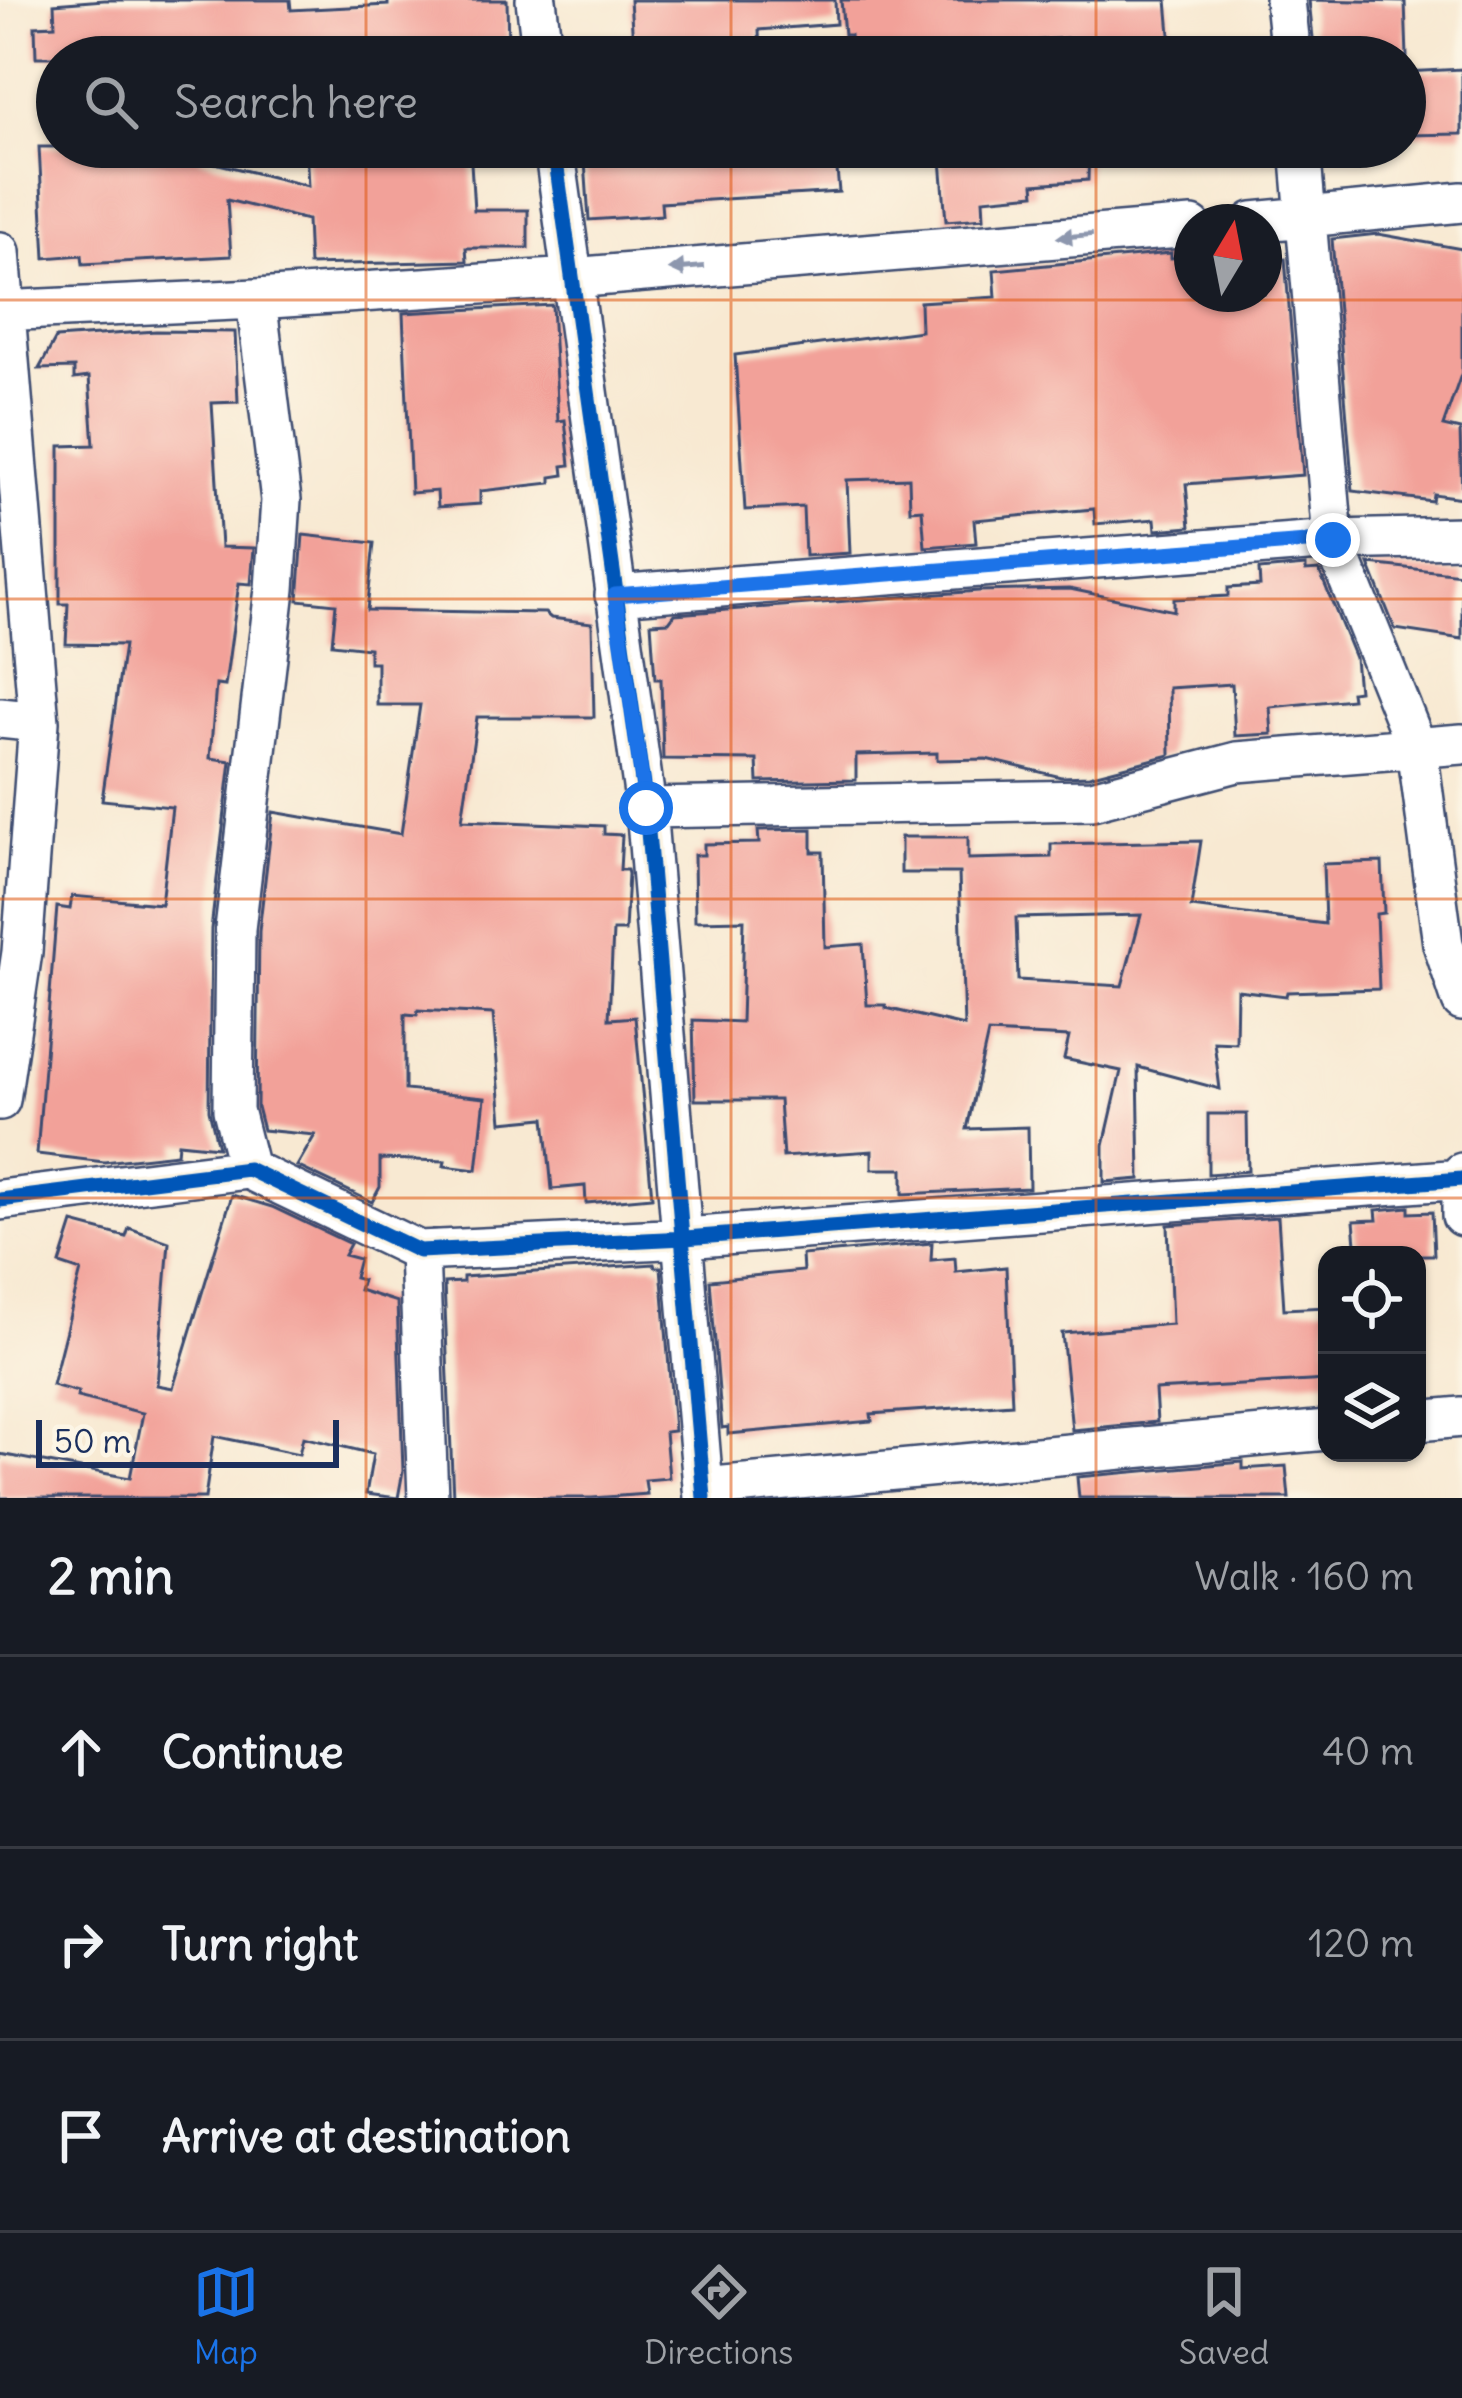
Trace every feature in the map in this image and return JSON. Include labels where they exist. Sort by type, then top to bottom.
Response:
[{"type":"street","points":[[536,0],[540,36]]},
{"type":"street","points":[[1285,0],[1289,36]]},
{"type":"street","points":[[557,168],[646,808],[703,1493],[1318,1431]]},
{"type":"street","points":[[1302,168],[1333,540],[1417,748],[1443,944],[1462,1001]]},
{"type":"street","points":[[1282,220],[1462,202]]},
{"type":"street","points":[[4,310],[571,278],[1174,228]]},
{"type":"street","points":[[0,252],[20,720],[22,952],[0,1100]]},
{"type":"street","points":[[248,1169],[233,1110],[235,929],[275,589],[280,500],[256,299]]},
{"type":"street","points":[[615,595],[1333,540],[1462,537]]},
{"type":"street","points":[[646,808],[1092,800],[1237,762],[1462,744]]},
{"type":"street","points":[[0,1200],[248,1169],[419,1251],[1461,1187]]},
{"type":"street","points":[[419,1251],[428,1498]]},
{"type":"street","points":[[1426,1420],[1462,1417]]},
{"type":"building","points":[[290,0],[291,10],[388,5],[388,0],[507,0],[508,36],[36,36],[36,57],[35,26],[55,25],[54,4]]},
{"type":"building","points":[[630,0],[835,0],[836,24],[759,30],[759,36],[633,36]]},
{"type":"building","points":[[841,0],[1167,0],[1170,36],[850,36],[844,35]]},
{"type":"building","points":[[1309,0],[1405,2],[1406,36],[1313,36]]},
{"type":"building","points":[[1462,69],[1462,134],[1426,135],[1426,71]]},
{"type":"building","points":[[40,168],[235,168],[308,186],[307,168],[471,168],[474,210],[528,210],[528,248],[466,248],[467,261],[309,265],[307,220],[227,200],[231,256],[83,264],[82,255],[45,258]]},
{"type":"building","points":[[585,168],[837,168],[839,192],[661,203],[662,215],[589,220]]},
{"type":"building","points":[[942,168],[1088,168],[1088,180],[1034,184],[1035,194],[983,199],[984,218],[946,221]]},
{"type":"building","points":[[1378,234],[1462,249],[1462,372],[1443,426],[1460,430],[1462,498],[1433,494],[1432,501],[1353,491],[1332,239]]},
{"type":"building","points":[[1171,253],[1174,312],[1282,312],[1285,259],[1303,475],[1186,484],[1190,527],[1156,530],[1155,519],[1095,524],[1094,509],[974,520],[976,543],[925,547],[922,509],[910,510],[909,478],[847,480],[850,553],[805,556],[803,507],[745,510],[735,355],[921,331],[920,302],[996,297],[994,270]]},
{"type":"building","points":[[552,305],[558,421],[565,420],[570,465],[563,466],[564,475],[551,477],[551,483],[480,491],[480,504],[438,507],[437,491],[411,493],[403,313]]},
{"type":"building","points":[[156,331],[235,332],[238,402],[212,403],[221,547],[254,548],[251,584],[239,583],[225,686],[216,685],[210,758],[231,761],[211,929],[209,1110],[218,1147],[178,1143],[177,1154],[104,1162],[37,1154],[57,907],[70,909],[72,896],[161,904],[172,807],[102,800],[124,645],[66,644],[68,604],[60,604],[60,446],[94,445],[89,377],[74,379],[74,368],[39,369],[56,338]]},
{"type":"building","points":[[303,535],[374,543],[367,610],[545,613],[551,618],[592,623],[594,717],[477,717],[462,820],[604,826],[604,834],[622,835],[620,870],[628,874],[625,931],[613,931],[609,1019],[635,1017],[652,1197],[586,1203],[585,1186],[552,1189],[545,1118],[502,1122],[493,1014],[418,1010],[417,1015],[405,1014],[405,1090],[485,1098],[477,1170],[444,1166],[445,1161],[380,1159],[380,1187],[372,1202],[297,1166],[315,1135],[263,1130],[257,1107],[259,931],[273,812],[401,834],[420,705],[377,705],[377,662],[369,662],[369,648],[332,644],[336,604],[298,600]]},
{"type":"building","points":[[1369,564],[1462,574],[1462,639],[1395,629]]},
{"type":"building","points":[[1306,566],[1306,571],[1319,570],[1355,658],[1358,691],[1351,692],[1352,699],[1270,707],[1272,734],[1235,736],[1232,684],[1169,688],[1170,755],[1089,776],[1061,777],[986,759],[937,760],[937,753],[856,755],[856,780],[758,782],[757,760],[663,759],[661,679],[655,679],[651,623],[669,622],[675,614],[979,591],[1070,589],[1174,611],[1174,599],[1228,596],[1228,588],[1260,586],[1259,570]]},
{"type":"building","points":[[812,829],[812,852],[823,852],[825,947],[863,944],[867,1005],[886,1005],[964,1026],[959,873],[901,873],[901,837],[968,837],[968,859],[1051,857],[1051,844],[1201,841],[1191,907],[1325,924],[1323,864],[1382,862],[1384,913],[1376,914],[1379,989],[1287,992],[1286,996],[1237,990],[1236,1043],[1214,1042],[1220,1089],[1138,1067],[1140,1179],[1104,1182],[1104,1145],[1121,1071],[1064,1059],[1069,1037],[988,1033],[967,1129],[1028,1127],[1029,1188],[903,1194],[903,1169],[872,1169],[872,1151],[783,1157],[779,1100],[695,1100],[693,1020],[741,1022],[744,920],[695,921],[694,855],[704,855],[704,844],[759,843],[758,830]],"holes":[[[1141,915],[1122,986],[1018,980],[1016,918]]]},
{"type":"building","points":[[1208,1114],[1247,1114],[1248,1171],[1208,1174]]},
{"type":"building","points":[[232,1195],[272,1207],[350,1244],[344,1255],[359,1259],[354,1278],[362,1280],[359,1290],[397,1302],[403,1471],[398,1498],[366,1494],[373,1454],[303,1437],[299,1454],[214,1436],[205,1498],[0,1498],[0,1454],[130,1478],[143,1413],[77,1397],[78,1392],[52,1385],[81,1271],[60,1264],[73,1223],[126,1237],[129,1228],[169,1242],[157,1385],[173,1388]]},
{"type":"building","points":[[1409,1207],[1409,1213],[1432,1212],[1434,1255],[1426,1255],[1426,1246],[1356,1246],[1354,1221],[1377,1220],[1376,1210]]},
{"type":"building","points":[[1278,1217],[1284,1309],[1318,1307],[1318,1381],[1155,1390],[1157,1422],[1072,1430],[1062,1333],[1172,1324],[1168,1225]]},
{"type":"building","points":[[932,1243],[931,1260],[955,1258],[956,1272],[1006,1267],[1012,1404],[871,1414],[872,1421],[728,1434],[728,1427],[722,1428],[710,1280],[803,1271],[802,1255]]},
{"type":"building","points":[[661,1267],[674,1431],[665,1432],[669,1478],[645,1480],[647,1494],[453,1498],[444,1283],[463,1282],[463,1277]]},
{"type":"building","points":[[1243,1462],[1243,1469],[1286,1466],[1289,1498],[1079,1498],[1077,1477]]},
{"type":"cycle path","points":[[557,168],[646,808],[704,1498]]},
{"type":"cycle path","points":[[0,1200],[248,1169],[419,1251],[685,1238],[1462,1179]]},
{"type":"route","points":[[646,808],[615,595],[1333,540]]}]
